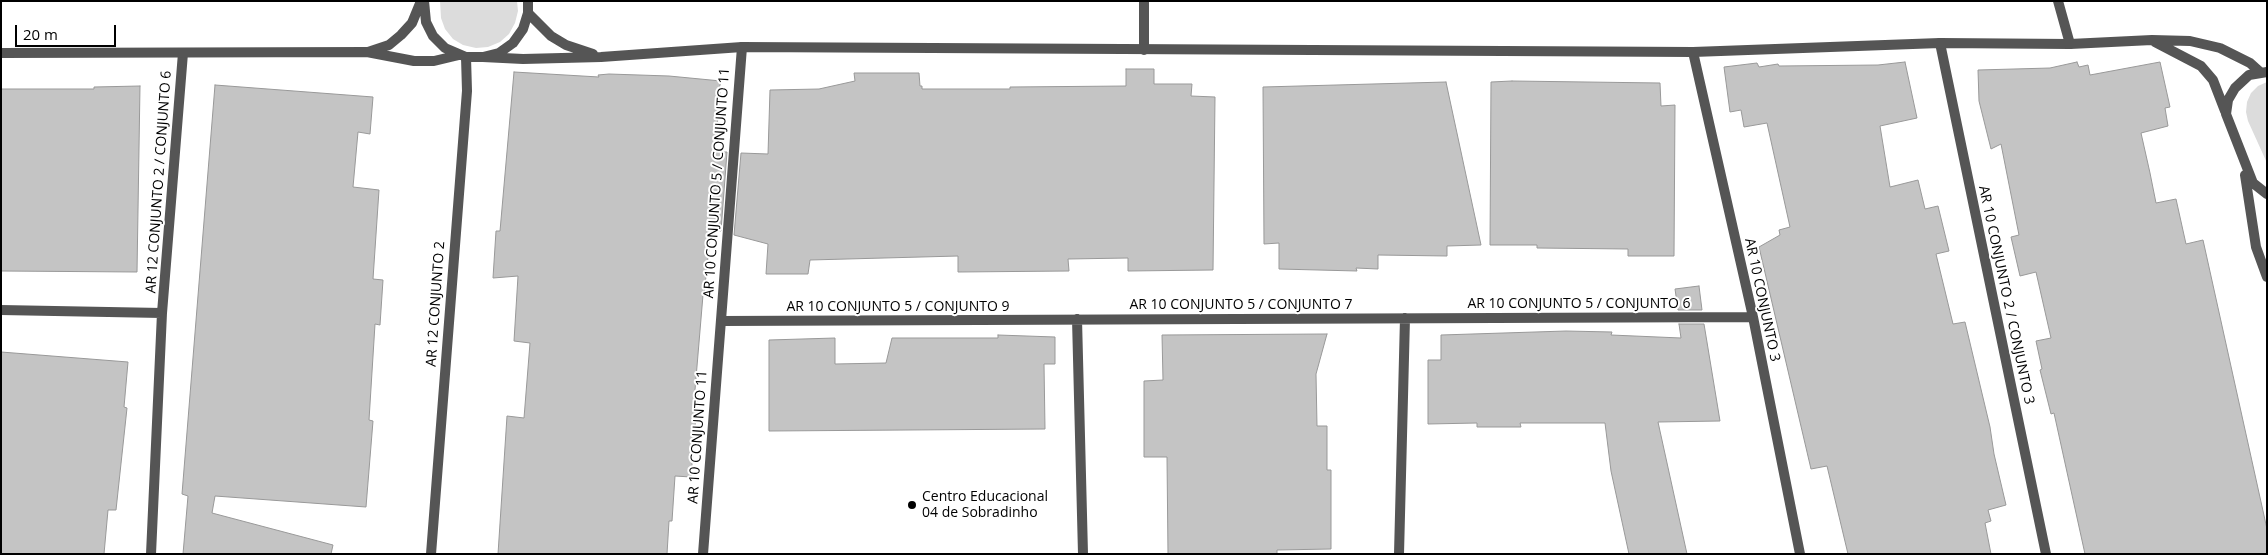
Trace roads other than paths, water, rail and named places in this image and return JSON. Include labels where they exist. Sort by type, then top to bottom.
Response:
[{"type":"street","points":[[368,52],[389,44],[401,35],[412,23],[423,1]]},
{"type":"street","points":[[423,1],[426,22],[433,36],[445,48],[462,56]]},
{"type":"street","points":[[483,57],[499,53],[513,43],[522,29],[528,13],[528,1]]},
{"type":"street","points":[[1144,1],[1144,50]]},
{"type":"street","points":[[2058,1],[2070,44]]},
{"type":"street","points":[[528,13],[551,36],[566,45],[601,57]]},
{"type":"street","points":[[2152,40],[2201,66],[2213,80],[2252,183],[2267,194]]},
{"type":"street","points":[[1,53],[368,52],[414,61],[462,56],[522,59],[601,57],[742,47],[1693,52],[1940,43],[2070,44],[2152,40],[2190,41],[2220,48],[2250,63],[2263,72]]},
{"type":"street","name":"AR 10 CONJUNTO 2 / CONJUNTO 3","points":[[1940,43],[2046,554]]},
{"type":"street","name":"AR 10 CONJUNTO 5 / CONJUNTO 11","points":[[720,321],[742,47]]},
{"type":"street","name":"AR 10 CONJUNTO 3","points":[[1693,52],[1753,317],[1800,554]]},
{"type":"street","name":"AR 12 CONJUNTO 2 / CONJUNTO 6","points":[[151,554],[162,313],[182,53]]},
{"type":"street","name":"AR 12 CONJUNTO 2","points":[[430,554],[467,91],[462,56]]},
{"type":"street","points":[[2226,114],[2228,100],[2234,88],[2245,78],[2263,72]]},
{"type":"street","points":[[2243,159],[2256,247],[2267,277]]},
{"type":"street","points":[[1,310],[162,313]]},
{"type":"street","name":"AR 10 CONJUNTO 5 / CONJUNTO 6","points":[[1405,318],[1753,317]]},
{"type":"street","points":[[1399,554],[1405,318]]},
{"type":"street","name":"AR 10 CONJUNTO 5 / CONJUNTO 7","points":[[1076,319],[1405,318]]},
{"type":"street","points":[[1076,319],[1083,554]]},
{"type":"street","name":"AR 10 CONJUNTO 5 / CONJUNTO 9","points":[[720,321],[1076,319]]},
{"type":"street","name":"AR 10 CONJUNTO 11","points":[[703,554],[720,321]]},
{"type":"place","name":"Centro Educacional 04 de Sobradinho","points":[[912,505]]}]
